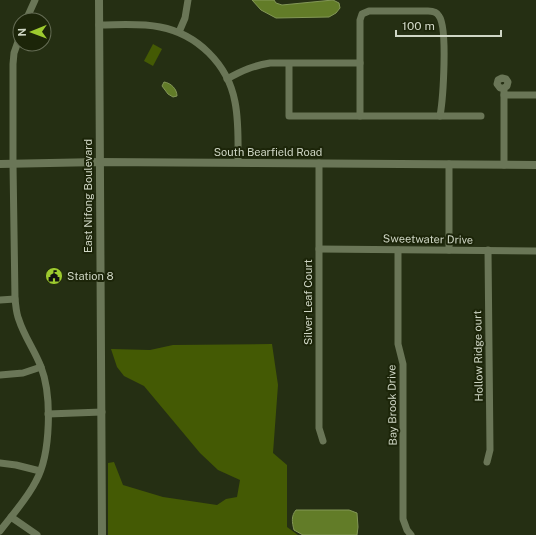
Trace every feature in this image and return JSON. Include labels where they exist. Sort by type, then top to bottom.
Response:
[{"type":"street","points":[[30,12],[35,0]]},
{"type":"street","name":"East Nifong Boulevard","points":[[99,0],[102,535]]},
{"type":"street","points":[[179,32],[185,18],[188,0]]},
{"type":"street","points":[[360,116],[360,20],[362,14],[369,11],[428,11],[434,12],[439,16],[442,21],[445,76],[440,116]]},
{"type":"street","points":[[99,25],[144,25],[179,32],[192,39],[207,51],[219,64],[228,79],[235,101],[238,118],[238,162]]},
{"type":"street","points":[[0,531],[36,481],[45,455],[48,414],[46,383],[41,367],[19,321],[15,299],[13,164],[13,64],[14,52]]},
{"type":"street","points":[[228,79],[246,68],[258,65],[360,63]]},
{"type":"street","points":[[289,64],[290,116],[481,116]]},
{"type":"street","points":[[504,165],[504,92],[536,95]]},
{"type":"street","name":"South Bearfield Road","points":[[0,164],[238,162],[536,165]]},
{"type":"street","name":"Silver Leaf Court","points":[[319,163],[319,428],[323,441]]},
{"type":"street","points":[[449,164],[449,250]]},
{"type":"street","name":"Sweetwater Drive","points":[[319,248],[536,251]]},
{"type":"street","name":"Bay Brook Drive","points":[[398,250],[398,344],[404,364],[403,519],[410,535]]},
{"type":"street","name":"Hollow Ridge ourt","points":[[487,462],[490,450],[488,250]]},
{"type":"street","points":[[0,300],[15,299]]},
{"type":"street","points":[[0,375],[23,373],[41,367]]},
{"type":"street","points":[[48,414],[102,412]]},
{"type":"street","points":[[0,463],[40,471]]},
{"type":"street","points":[[11,517],[36,535]]},
{"type":"shaded area","points":[[252,0],[274,0],[276,3],[282,5],[333,0],[339,3],[340,8],[336,13],[329,17],[276,18],[261,10]]},
{"type":"shaded area","points":[[153,44],[162,49],[153,66],[144,61]]},
{"type":"shaded area","points":[[164,82],[173,87],[177,96],[173,97],[168,94],[162,86]]},
{"type":"shaded area","points":[[272,344],[278,385],[273,453],[287,465],[287,527],[298,535],[108,535],[108,463],[114,462],[123,485],[163,497],[217,505],[226,499],[237,497],[240,480],[218,470],[200,453],[144,386],[124,376],[117,367],[111,349],[150,350],[173,345]]},
{"type":"shaded area","points":[[296,510],[349,510],[357,513],[357,535],[303,535],[294,530],[292,519]]},
{"type":"place","name":"Station 8","points":[[54,276]]}]
